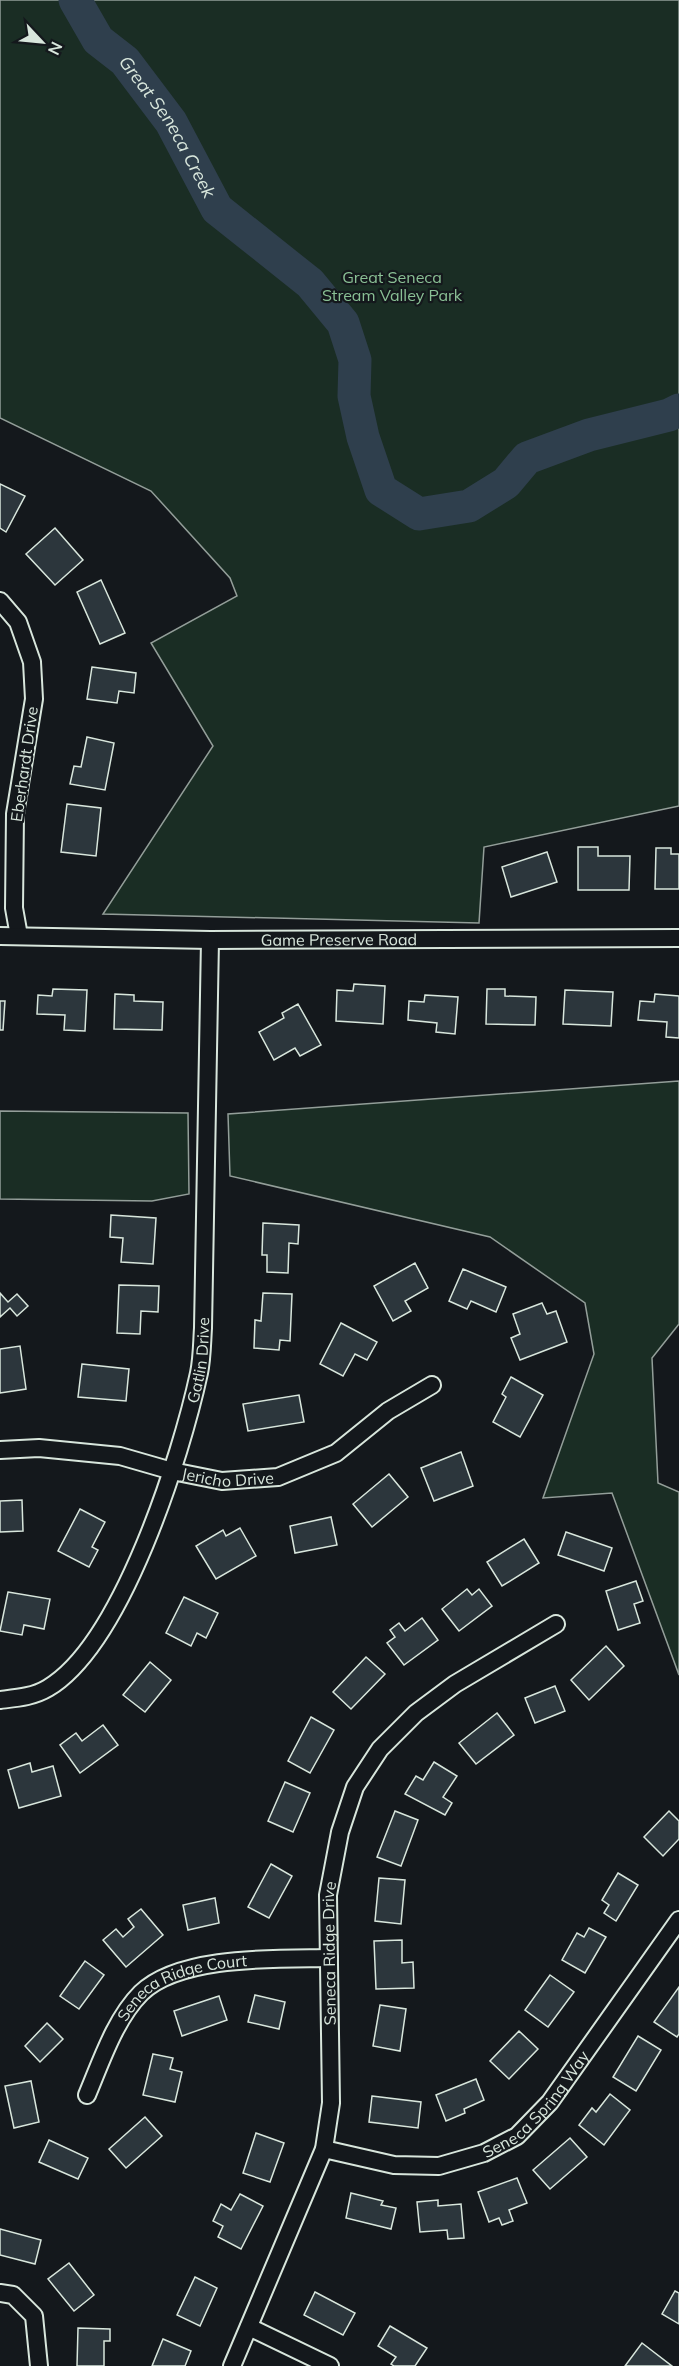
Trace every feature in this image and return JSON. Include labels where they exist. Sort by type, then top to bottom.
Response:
[{"type":"street","name":"Eberhardt Drive","points":[[0,601],[18,622],[32,662],[34,699],[15,814],[14,908],[19,936]]},
{"type":"street","name":"Game Preserve Road","points":[[0,936],[210,940],[679,938]]},
{"type":"street","name":"Gatlin Drive","points":[[0,1700],[29,1696],[49,1688],[85,1656],[137,1566],[172,1471],[199,1372],[203,1328],[210,940]]},
{"type":"street","name":"Jericho Drive","points":[[0,1450],[39,1448],[120,1456],[172,1471],[222,1481],[278,1477],[336,1453],[388,1412],[432,1385]]},
{"type":"street","name":"Seneca Ridge Drive","points":[[232,2366],[324,2149],[331,2103],[328,1895],[340,1832],[355,1788],[380,1749],[416,1713],[455,1684],[556,1624]]},
{"type":"street","name":"Seneca Spring Way","points":[[324,2149],[394,2165],[439,2166],[484,2153],[517,2136],[550,2102],[679,1920]]},
{"type":"street","name":"Seneca Ridge Court","points":[[87,2095],[121,2022],[142,1993],[174,1973],[217,1963],[329,1958]]},
{"type":"street","points":[[0,2293],[13,2295],[34,2316],[39,2366]]},
{"type":"street","points":[[249,2327],[330,2366]]},
{"type":"green space","name":"Great Seneca Stream Valley Park","points":[[0,0],[679,0],[679,806],[484,847],[479,923],[103,914],[213,746],[151,643],[237,596],[230,578],[151,491],[0,418]]},
{"type":"green space","points":[[679,1081],[679,1324],[652,1358],[658,1483],[679,1492],[679,1675],[612,1493],[543,1498],[594,1354],[585,1303],[490,1237],[230,1176],[228,1114]]},
{"type":"green space","points":[[0,1111],[188,1113],[189,1194],[152,1201],[0,1199]]},
{"type":"building","points":[[0,484],[25,496],[6,532],[0,528]]},
{"type":"building","points":[[55,528],[83,560],[55,585],[26,554]]},
{"type":"building","points":[[101,580],[125,633],[100,644],[77,592]]},
{"type":"building","points":[[92,667],[136,673],[134,693],[119,691],[117,703],[87,699]]},
{"type":"building","points":[[87,737],[114,743],[105,790],[70,784],[74,766],[81,767]]},
{"type":"building","points":[[67,804],[101,808],[96,856],[61,852]]},
{"type":"building","points":[[578,847],[598,847],[598,856],[630,856],[629,890],[578,890]]},
{"type":"building","points":[[656,848],[671,848],[671,854],[679,854],[679,889],[655,889]]},
{"type":"building","points":[[547,852],[557,882],[511,897],[502,867]]},
{"type":"building","points":[[354,984],[385,986],[383,1024],[336,1021],[337,990],[353,991]]},
{"type":"building","points":[[53,989],[87,990],[85,1031],[64,1030],[65,1015],[37,1014],[38,995],[52,996]]},
{"type":"building","points":[[487,989],[505,989],[505,996],[536,997],[535,1025],[486,1024]]},
{"type":"building","points":[[565,990],[613,992],[611,1026],[563,1024]]},
{"type":"building","points":[[115,994],[134,995],[134,1001],[163,1002],[162,1030],[114,1029]]},
{"type":"building","points":[[655,994],[679,996],[679,1038],[666,1037],[667,1022],[638,1020],[640,1001],[654,1002]]},
{"type":"building","points":[[425,995],[458,997],[455,1034],[436,1032],[437,1023],[408,1020],[409,1001],[424,1002]]},
{"type":"building","points":[[0,1001],[5,1001],[3,1030],[0,1030]]},
{"type":"building","points":[[298,1004],[321,1045],[300,1056],[295,1048],[274,1060],[259,1032],[284,1018],[282,1013]]},
{"type":"building","points":[[111,1215],[156,1218],[153,1264],[121,1262],[123,1238],[110,1237]]},
{"type":"building","points":[[263,1223],[299,1225],[298,1244],[289,1243],[288,1273],[267,1272],[267,1255],[262,1255]]},
{"type":"building","points":[[415,1263],[428,1288],[405,1301],[411,1311],[393,1321],[374,1286]]},
{"type":"building","points":[[463,1269],[506,1287],[496,1312],[471,1301],[467,1309],[449,1301]]},
{"type":"building","points":[[119,1285],[159,1286],[158,1312],[141,1311],[140,1334],[117,1333]]},
{"type":"building","points":[[0,1293],[8,1302],[17,1294],[28,1306],[17,1316],[10,1308],[0,1317]]},
{"type":"building","points":[[263,1293],[292,1294],[290,1341],[280,1340],[279,1350],[254,1348],[255,1320],[261,1321]]},
{"type":"building","points":[[542,1303],[547,1314],[556,1311],[567,1342],[520,1360],[511,1338],[520,1334],[513,1314]]},
{"type":"building","points":[[341,1323],[377,1342],[367,1360],[355,1354],[343,1376],[320,1364]]},
{"type":"building","points":[[20,1346],[26,1389],[0,1393],[0,1349]]},
{"type":"building","points":[[82,1364],[129,1369],[126,1401],[78,1397]]},
{"type":"building","points":[[511,1377],[543,1395],[520,1437],[493,1422],[506,1397],[502,1394]]},
{"type":"building","points":[[299,1395],[304,1422],[248,1431],[243,1404]]},
{"type":"building","points":[[461,1452],[473,1486],[434,1501],[421,1468]]},
{"type":"building","points":[[389,1474],[408,1497],[372,1527],[353,1504]]},
{"type":"building","points":[[22,1500],[23,1531],[0,1532],[0,1501]]},
{"type":"building","points":[[80,1509],[105,1522],[92,1547],[98,1550],[89,1567],[58,1551]]},
{"type":"building","points":[[331,1517],[337,1545],[295,1553],[290,1526]]},
{"type":"building","points":[[240,1528],[256,1556],[216,1579],[196,1546],[223,1530],[226,1536]]},
{"type":"building","points":[[566,1532],[612,1548],[604,1571],[558,1555]]},
{"type":"building","points":[[524,1539],[539,1563],[502,1586],[487,1562]]},
{"type":"building","points":[[636,1581],[643,1601],[634,1604],[640,1623],[618,1630],[606,1591]]},
{"type":"building","points":[[467,1589],[472,1595],[479,1589],[492,1606],[459,1631],[442,1609]]},
{"type":"building","points":[[8,1592],[50,1599],[44,1629],[24,1625],[22,1635],[0,1631]]},
{"type":"building","points":[[184,1597],[218,1613],[206,1638],[197,1633],[191,1646],[166,1633]]},
{"type":"building","points":[[422,1618],[438,1640],[404,1665],[387,1643],[395,1637],[390,1630],[399,1623],[405,1631]]},
{"type":"building","points":[[606,1646],[624,1666],[589,1700],[571,1680]]},
{"type":"building","points":[[366,1657],[385,1674],[351,1709],[333,1692]]},
{"type":"building","points":[[150,1662],[171,1680],[145,1712],[123,1695]]},
{"type":"building","points":[[555,1686],[565,1711],[535,1723],[525,1698]]},
{"type":"building","points":[[497,1713],[514,1735],[476,1764],[459,1743]]},
{"type":"building","points":[[311,1717],[334,1730],[310,1773],[288,1761]]},
{"type":"building","points":[[103,1725],[118,1745],[80,1773],[60,1745],[76,1733],[82,1741]]},
{"type":"building","points":[[434,1762],[457,1776],[443,1797],[452,1803],[445,1815],[405,1794],[416,1776],[423,1780]]},
{"type":"building","points":[[30,1763],[32,1772],[53,1766],[61,1796],[19,1808],[8,1770]]},
{"type":"building","points":[[285,1782],[310,1793],[293,1832],[268,1821]]},
{"type":"building","points":[[395,1811],[418,1820],[401,1866],[377,1857]]},
{"type":"building","points":[[669,1811],[679,1821],[679,1839],[663,1856],[644,1837]]},
{"type":"building","points":[[271,1864],[292,1876],[269,1918],[248,1907]]},
{"type":"building","points":[[618,1873],[638,1885],[616,1921],[604,1913],[609,1905],[602,1900]]},
{"type":"building","points":[[379,1878],[405,1880],[401,1924],[375,1921]]},
{"type":"building","points":[[215,1898],[219,1923],[188,1930],[183,1905]]},
{"type":"building","points":[[141,1909],[163,1935],[126,1967],[103,1940],[116,1929],[123,1937],[134,1927],[128,1919]]},
{"type":"building","points":[[589,1928],[606,1937],[585,1973],[562,1960],[577,1933],[584,1937]]},
{"type":"building","points":[[402,1940],[402,1963],[413,1962],[414,1988],[376,1989],[374,1941]]},
{"type":"building","points":[[85,1961],[104,1975],[79,2009],[60,1996]]},
{"type":"building","points":[[550,1975],[574,1992],[548,2027],[525,2010]]},
{"type":"building","points":[[679,1987],[679,2034],[677,2037],[654,2022]]},
{"type":"building","points":[[255,1995],[285,2002],[279,2029],[248,2022]]},
{"type":"building","points":[[219,1996],[227,2020],[182,2036],[174,2011]]},
{"type":"building","points":[[380,2005],[406,2009],[400,2051],[373,2046]]},
{"type":"building","points":[[47,2023],[63,2039],[40,2062],[25,2046]]},
{"type":"building","points":[[519,2031],[538,2049],[509,2079],[490,2061]]},
{"type":"building","points":[[638,2036],[661,2050],[636,2091],[613,2077]]},
{"type":"building","points":[[153,2054],[173,2058],[170,2069],[182,2072],[175,2102],[143,2095]]},
{"type":"building","points":[[476,2079],[484,2100],[464,2109],[465,2113],[446,2121],[436,2095]]},
{"type":"building","points":[[31,2081],[39,2122],[14,2128],[5,2086]]},
{"type":"building","points":[[610,2094],[630,2110],[604,2145],[579,2125],[592,2108],[596,2112]]},
{"type":"building","points":[[372,2096],[421,2102],[418,2128],[369,2122]]},
{"type":"building","points":[[145,2117],[162,2136],[126,2168],[109,2149]]},
{"type":"building","points":[[256,2133],[284,2143],[270,2182],[243,2173]]},
{"type":"building","points":[[570,2138],[587,2157],[550,2189],[533,2170]]},
{"type":"building","points":[[49,2140],[88,2158],[78,2179],[39,2162]]},
{"type":"building","points":[[517,2178],[527,2203],[509,2210],[513,2221],[502,2225],[499,2218],[489,2222],[478,2192]]},
{"type":"building","points":[[351,2193],[383,2201],[381,2205],[396,2208],[391,2229],[346,2218]]},
{"type":"building","points":[[240,2194],[263,2206],[241,2249],[218,2237],[223,2226],[213,2221],[221,2204],[231,2210]]},
{"type":"building","points":[[438,2200],[438,2206],[461,2204],[464,2238],[448,2239],[447,2230],[420,2232],[417,2202]]},
{"type":"building","points":[[0,2229],[41,2240],[35,2264],[0,2255]]},
{"type":"building","points":[[69,2263],[94,2295],[74,2311],[48,2279]]},
{"type":"building","points":[[195,2277],[217,2288],[200,2326],[177,2315]]},
{"type":"building","points":[[675,2291],[679,2293],[679,2324],[662,2314]]},
{"type":"building","points":[[315,2292],[355,2313],[343,2335],[304,2315]]},
{"type":"building","points":[[390,2326],[427,2348],[415,2366],[394,2366],[391,2364],[396,2357],[378,2346]]},
{"type":"building","points":[[78,2328],[110,2329],[110,2341],[104,2341],[104,2366],[77,2366]]},
{"type":"building","points":[[163,2339],[191,2351],[185,2366],[152,2366]]},
{"type":"building","points":[[642,2343],[672,2366],[625,2366]]},
{"type":"waterway","name":"Great Seneca Creek","points":[[75,0],[98,40],[125,61],[171,122],[217,209],[310,283],[343,323],[355,360],[354,396],[363,437],[381,490],[419,514],[469,506],[506,483],[527,458],[589,435],[669,415],[679,410]]}]
